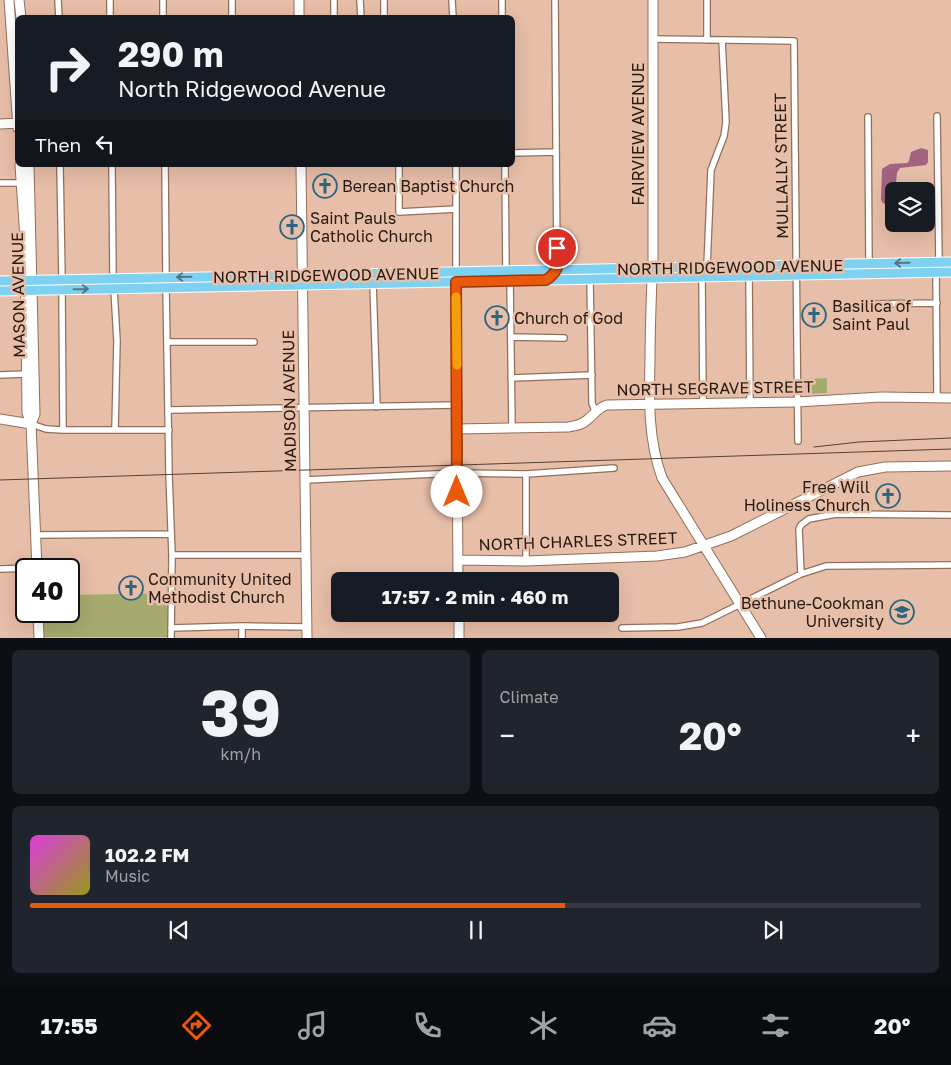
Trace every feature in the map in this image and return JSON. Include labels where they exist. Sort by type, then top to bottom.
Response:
[{"type":"main road","name":"NORTH RIDGEWOOD AVENUE","points":[[303,280],[373,283],[506,271],[951,262]]},
{"type":"main road","points":[[546,280],[557,270]]},
{"type":"main road","name":"NORTH RIDGEWOOD AVENUE","points":[[0,281],[29,280],[114,289],[166,283],[303,280],[456,277],[546,280],[951,272]]},
{"type":"main road","name":"NORTH RIDGEWOOD AVENUE","points":[[0,291],[28,290],[114,279],[166,283]]},
{"type":"street","points":[[9,0],[15,92]]},
{"type":"street","points":[[19,0],[21,15]]},
{"type":"street","points":[[58,0],[58,15]]},
{"type":"street","points":[[110,0],[110,15]]},
{"type":"street","points":[[163,0],[163,15]]},
{"type":"street","points":[[232,0],[232,15]]},
{"type":"street","points":[[299,0],[299,15]]},
{"type":"street","points":[[334,0],[334,15]]},
{"type":"street","points":[[360,0],[361,15]]},
{"type":"street","points":[[384,0],[384,15]]},
{"type":"street","points":[[452,0],[453,15]]},
{"type":"street","points":[[502,0],[502,15]]},
{"type":"street","points":[[556,0],[557,270]]},
{"type":"street","name":"FAIRVIEW AVENUE","points":[[653,0],[654,268],[652,278],[649,405],[651,434],[662,478],[761,638]]},
{"type":"street","points":[[706,40],[707,0]]},
{"type":"street","points":[[653,39],[722,40],[726,122],[724,136],[711,170],[707,267]]},
{"type":"street","name":"MULLALLY STREET","points":[[722,40],[794,41],[798,441]]},
{"type":"street","points":[[937,116],[939,263]]},
{"type":"street","points":[[868,117],[869,264]]},
{"type":"street","points":[[0,124],[15,123]]},
{"type":"street","points":[[515,152],[556,152]]},
{"type":"street","name":"MASON AVENUE","points":[[21,167],[26,183]]},
{"type":"street","name":"MASON AVENUE","points":[[29,167],[26,183],[29,280],[26,374],[27,414],[31,424],[37,558]]},
{"type":"street","points":[[60,167],[63,430]]},
{"type":"street","points":[[112,167],[114,279]]},
{"type":"street","points":[[165,167],[172,555],[171,638]]},
{"type":"street","name":"MADISON AVENUE","points":[[301,167],[307,638]]},
{"type":"street","points":[[399,167],[399,212],[456,209]]},
{"type":"street","points":[[456,167],[458,572]]},
{"type":"street","points":[[505,167],[506,271]]},
{"type":"street","points":[[0,183],[26,183]]},
{"type":"street","points":[[936,272],[937,398]]},
{"type":"street","points":[[749,276],[750,403]]},
{"type":"street","points":[[702,277],[703,404]]},
{"type":"street","points":[[590,279],[592,403],[595,411]]},
{"type":"street","points":[[510,280],[512,428]]},
{"type":"street","points":[[373,283],[377,407]]},
{"type":"street","points":[[114,289],[116,341],[115,429]]},
{"type":"street","name":"MASON AVENUE","points":[[28,290],[35,414],[31,424]]},
{"type":"street","points":[[871,304],[937,303]]},
{"type":"street","points":[[511,337],[564,338]]},
{"type":"street","points":[[168,342],[254,342]]},
{"type":"street","points":[[0,375],[26,374]]},
{"type":"street","points":[[512,378],[592,375]]},
{"type":"street","name":"NORTH SEGRAVE STREET","points":[[457,429],[578,425],[586,421],[595,411],[607,406],[797,402],[881,397],[951,398]]},
{"type":"street","points":[[169,410],[457,405]]},
{"type":"street","points":[[0,419],[31,424],[46,429],[169,430]]},
{"type":"street","name":"NORTH CHARLES STREET","points":[[458,560],[526,561],[657,556],[685,552],[731,536],[858,472],[884,467],[951,466]]},
{"type":"street","points":[[305,480],[457,473],[526,474],[614,468]]},
{"type":"street","points":[[526,474],[526,561]]},
{"type":"street","points":[[801,574],[799,530],[801,525],[809,519],[836,514],[951,515]]},
{"type":"street","points":[[36,535],[171,534]]},
{"type":"street","points":[[172,555],[306,554]]},
{"type":"street","points":[[622,628],[678,627],[702,623],[801,574],[826,566],[844,564],[951,565]]},
{"type":"street","points":[[0,569],[15,569]]},
{"type":"street","points":[[458,622],[459,638]]},
{"type":"street","points":[[38,623],[39,638]]},
{"type":"street","points":[[242,626],[242,638]]},
{"type":"street","points":[[171,628],[307,627]]},
{"type":"green space","points":[[827,378],[827,393],[805,394],[805,379]]},
{"type":"green space","points":[[171,593],[171,637],[39,637],[38,623],[80,623],[80,595]]},
{"type":"shaded area","points":[[921,148],[928,150],[928,162],[926,165],[900,168],[897,173],[896,182],[885,182],[885,204],[881,199],[882,169],[890,164],[907,163],[911,152]]},
{"type":"railway","points":[[814,447],[859,442],[951,438]]},
{"type":"railway","points":[[0,480],[951,449]]},
{"type":"slow traffic","points":[[456,297],[457,365]]},
{"type":"place","name":"Berean Baptist Church","points":[[325,186]]},
{"type":"place","name":"Saint Pauls Catholic Church","points":[[292,227]]},
{"type":"place","name":"Basilica of Saint Paul","points":[[814,315]]},
{"type":"place","name":"Church of God","points":[[497,318]]},
{"type":"place","name":"Free Will Holiness Church","points":[[888,496]]},
{"type":"place","name":"Community United Methodist Church","points":[[131,588]]},
{"type":"place","name":"Bethune-Cookman University","points":[[902,612]]},
{"type":"route","points":[[457,492],[456,282],[546,280],[556,273],[557,248]]}]
